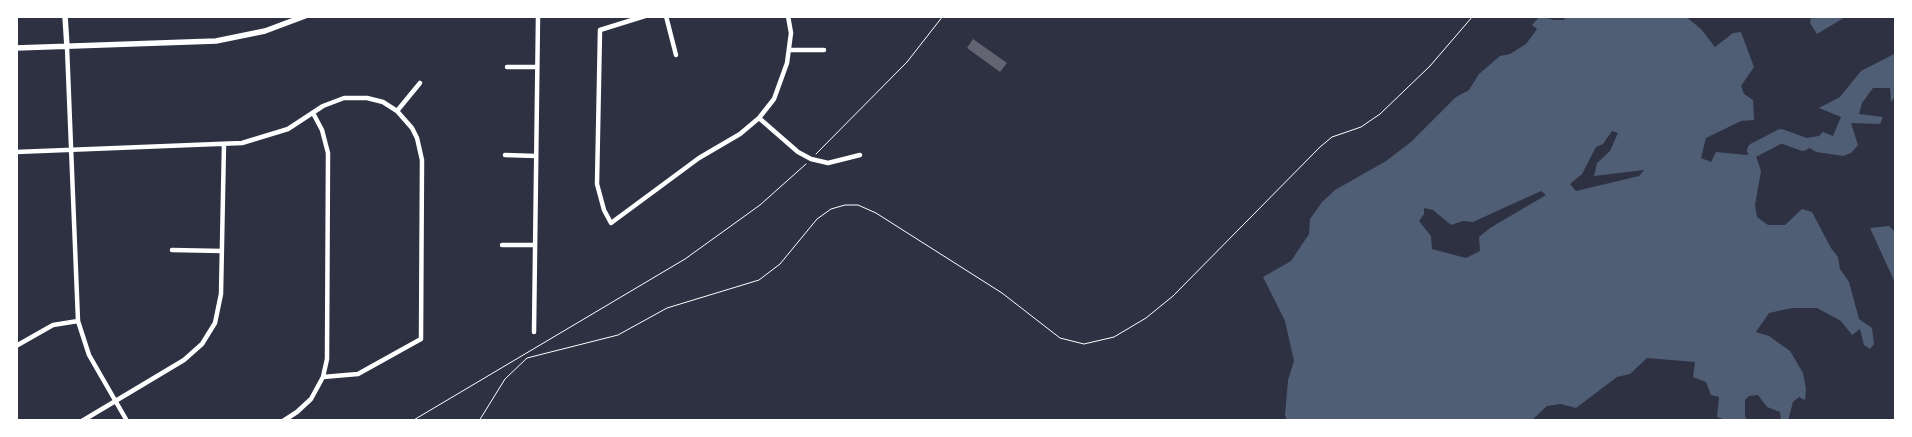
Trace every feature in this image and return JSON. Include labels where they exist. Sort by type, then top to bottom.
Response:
[{"type":"street","points":[[65,16],[78,320],[89,355],[128,421]]},
{"type":"street","points":[[16,48],[216,41],[265,31],[305,16]]},
{"type":"street","points":[[534,332],[538,16]]},
{"type":"street","points":[[645,16],[600,30],[597,184],[604,210],[611,223],[699,158],[740,134],[759,118],[774,99],[790,50],[791,33],[788,16]]},
{"type":"street","points":[[666,16],[676,55]]},
{"type":"street","points":[[790,50],[824,50]]},
{"type":"street","points":[[507,67],[537,67]]},
{"type":"street","points":[[397,111],[420,83]]},
{"type":"street","points":[[16,152],[224,144],[250,141],[273,135],[333,101],[356,97],[378,100],[397,111],[405,118],[417,138],[422,160],[421,339],[358,374],[336,378],[323,377]]},
{"type":"street","points":[[283,421],[297,412],[311,399],[323,377],[327,358],[328,153],[322,130],[313,113]]},
{"type":"street","points":[[759,118],[798,152],[811,159],[828,163],[860,155]]},
{"type":"street","points":[[82,421],[184,360],[209,334],[221,300],[224,144]]},
{"type":"street","points":[[505,155],[536,156]]},
{"type":"street","points":[[502,244],[535,246]]},
{"type":"street","points":[[172,250],[222,250]]},
{"type":"street","points":[[16,346],[53,326],[78,320]]},
{"type":"path","points":[[412,421],[685,258],[760,205],[852,121],[908,62],[943,16]]},
{"type":"path","points":[[479,421],[505,379],[527,358],[618,335],[667,308],[758,280],[780,264],[817,219],[832,209],[844,205],[858,205],[876,213],[1017,303],[1060,338],[1084,344],[1114,337],[1146,318],[1173,296],[1320,147],[1332,137],[1361,127],[1380,114],[1430,66],[1473,16]]},
{"type":"water","points":[[1540,16],[1554,20],[1564,20],[1566,16],[1685,16],[1701,29],[1715,47],[1733,33],[1741,32],[1754,67],[1741,86],[1744,94],[1753,100],[1754,120],[1741,121],[1706,138],[1701,158],[1711,162],[1716,152],[1747,155],[1754,150],[1761,171],[1755,205],[1757,217],[1768,225],[1785,225],[1802,209],[1812,212],[1831,248],[1838,257],[1840,269],[1849,282],[1859,319],[1872,328],[1874,344],[1870,349],[1864,345],[1860,329],[1852,335],[1841,321],[1817,308],[1792,308],[1769,313],[1756,332],[1769,336],[1790,351],[1803,373],[1806,389],[1805,400],[1799,397],[1793,402],[1788,421],[1781,421],[1780,412],[1767,407],[1758,395],[1749,396],[1745,400],[1745,416],[1747,421],[1729,421],[1717,417],[1719,397],[1711,395],[1706,382],[1693,377],[1695,362],[1647,358],[1630,374],[1617,377],[1576,408],[1561,404],[1547,406],[1531,421],[1287,421],[1285,415],[1288,380],[1294,361],[1285,321],[1263,277],[1291,261],[1309,234],[1310,219],[1322,202],[1335,190],[1386,161],[1411,142],[1456,97],[1469,90],[1479,74],[1500,56],[1510,54],[1526,44],[1537,29],[1532,25]],"holes":[[[1612,131],[1618,133],[1610,151],[1597,163],[1594,176],[1644,170],[1639,176],[1576,191],[1570,184],[1582,174],[1596,147],[1603,144]],[[1541,191],[1546,195],[1490,228],[1479,237],[1480,251],[1466,258],[1432,249],[1431,236],[1419,221],[1424,214],[1424,208],[1433,210],[1451,225],[1463,221],[1473,222]]]},
{"type":"water","points":[[1811,16],[1847,16],[1817,34],[1810,23]]},
{"type":"water","points":[[1896,53],[1896,95],[1891,102],[1890,88],[1873,88],[1862,103],[1859,114],[1883,117],[1880,124],[1851,123],[1858,145],[1851,153],[1843,156],[1816,152],[1803,144],[1806,138],[1819,136],[1823,132],[1833,136],[1841,117],[1819,108],[1840,97],[1861,71]]},
{"type":"water","points":[[1889,226],[1896,233],[1896,285],[1870,228]]},
{"type":"building","points":[[973,39],[1007,63],[1000,72],[967,48]]},
{"type":"waterway","points":[[1754,150],[1781,136],[1803,144]]}]
